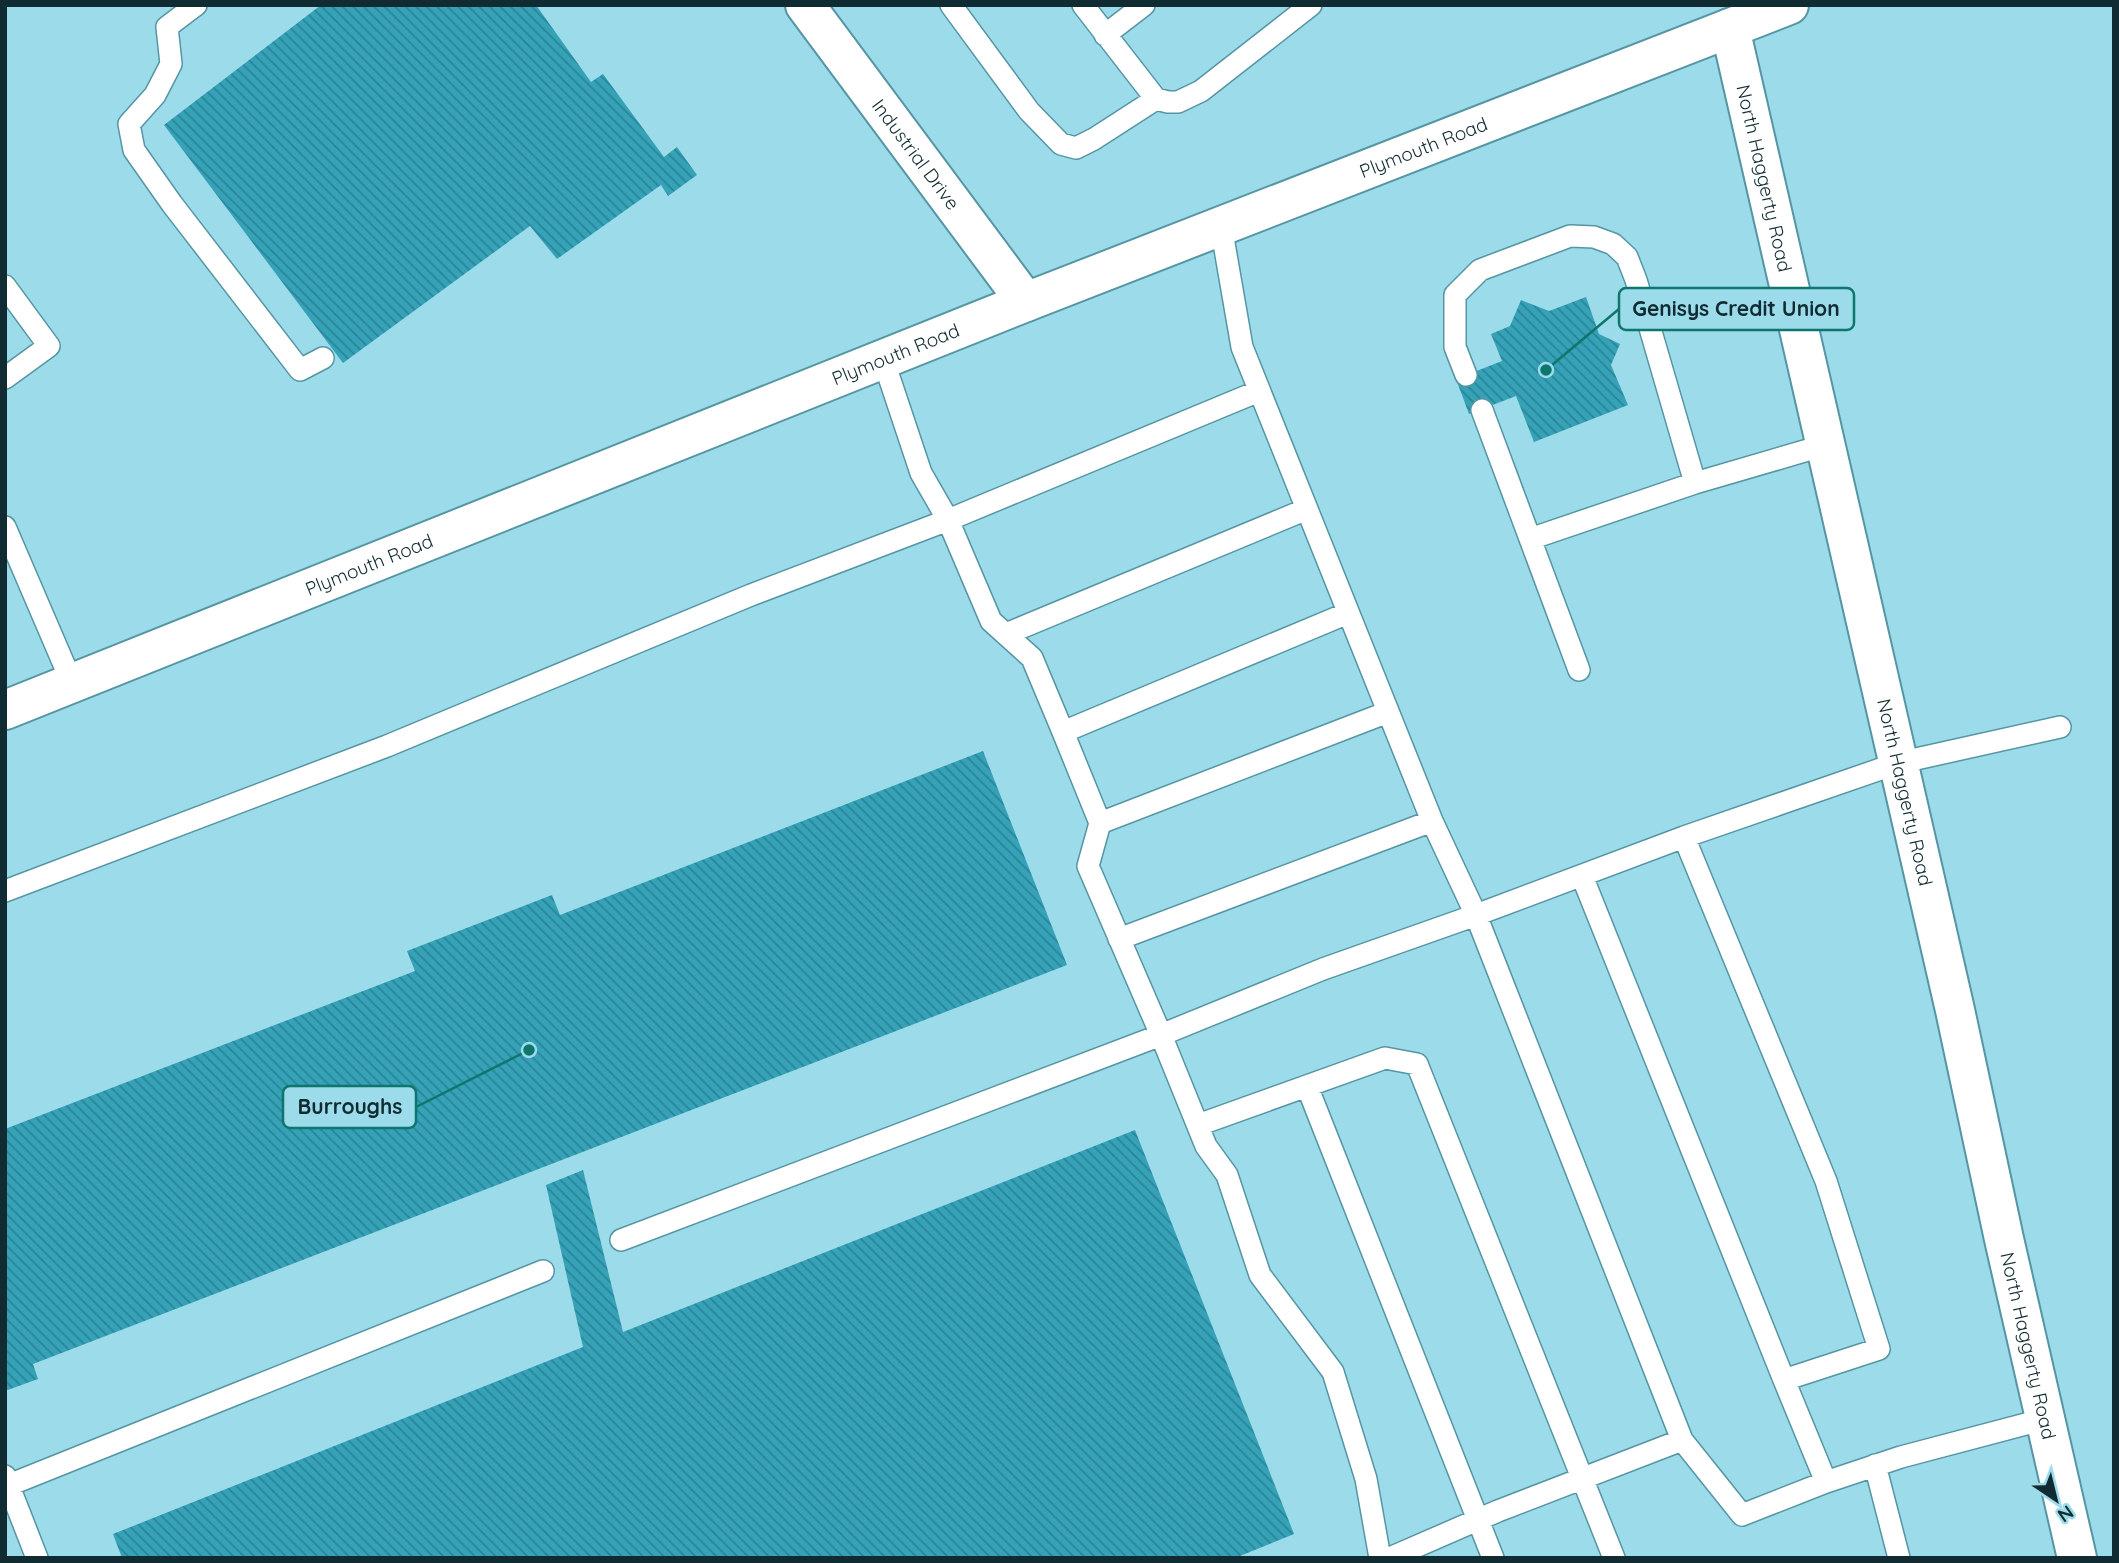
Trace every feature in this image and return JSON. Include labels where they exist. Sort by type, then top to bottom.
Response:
[{"type":"street","name":"Industrial Drive","points":[[805,5],[1026,302]]},
{"type":"street","name":"Plymouth Road","points":[[5,710],[1026,302],[1789,5]]},
{"type":"street","name":"North Haggerty Road","points":[[1730,28],[2077,1558]]},
{"type":"lane","points":[[196,5],[167,27],[171,64],[155,95],[129,124],[134,150],[172,204],[300,370],[323,358]]},
{"type":"lane","points":[[951,5],[1030,111],[1061,144],[1076,148],[1156,99]]},
{"type":"lane","points":[[1083,5],[1156,99],[1178,102],[1201,91],[1311,5]]},
{"type":"lane","points":[[1105,34],[1144,5]]},
{"type":"lane","points":[[1221,226],[1242,347],[1432,821],[1476,915],[1682,1440],[1742,1515],[1875,1465],[2045,1419]]},
{"type":"lane","points":[[1466,375],[1455,347],[1455,295],[1480,270],[1570,236],[1594,237],[1613,244],[1627,257],[1636,280],[1695,483]]},
{"type":"lane","points":[[5,286],[49,345],[5,378]]},
{"type":"lane","points":[[883,359],[921,473],[948,520],[991,621],[1032,658],[1063,732],[1100,823],[1088,866],[1206,1146],[1227,1175],[1260,1275],[1333,1372],[1366,1479],[1380,1558]]},
{"type":"lane","points":[[5,891],[387,746],[751,595],[948,520],[1259,391]]},
{"type":"lane","points":[[1482,410],[1579,670]]},
{"type":"lane","points":[[1530,539],[1695,483],[1825,445]]},
{"type":"lane","points":[[1006,634],[1307,509]]},
{"type":"lane","points":[[5,527],[72,683]]},
{"type":"lane","points":[[1063,732],[1348,614]]},
{"type":"lane","points":[[1100,823],[1388,712]]},
{"type":"lane","points":[[621,1240],[1161,1035],[1323,969],[1684,838],[1898,763],[2060,727]]},
{"type":"lane","points":[[1119,939],[1432,821]]},
{"type":"lane","points":[[1684,838],[1826,1181],[1879,1349],[1784,1380]]},
{"type":"lane","points":[[1582,876],[1826,1482]]},
{"type":"lane","points":[[1198,1125],[1385,1058],[1417,1064],[1614,1558]]},
{"type":"lane","points":[[1307,1086],[1493,1558]]},
{"type":"lane","points":[[37,1558],[7,1481],[543,1271]]},
{"type":"lane","points":[[1390,1558],[1583,1477],[1682,1440]]},
{"type":"lane","points":[[1875,1465],[1899,1558]]},
{"type":"building","points":[[321,5],[536,5],[591,82],[603,74],[664,157],[677,147],[697,175],[668,196],[661,185],[557,259],[530,226],[343,363],[164,125]]},
{"type":"building","points":[[1586,297],[1599,334],[1620,344],[1611,365],[1628,405],[1534,442],[1516,396],[1469,414],[1456,379],[1502,361],[1491,334],[1510,326],[1521,300],[1549,311]]},
{"type":"building","points":[[983,751],[1067,965],[33,1364],[38,1379],[5,1391],[5,1129],[415,971],[407,951],[552,895],[560,915]]},
{"type":"building","points":[[1135,1130],[1294,1534],[1235,1558],[122,1558],[113,1534],[583,1347],[546,1185],[583,1170],[623,1332]]},
{"type":"place","name":"Genisys Credit Union","points":[[1546,370]]},
{"type":"place","name":"Burroughs","points":[[529,1050]]}]
